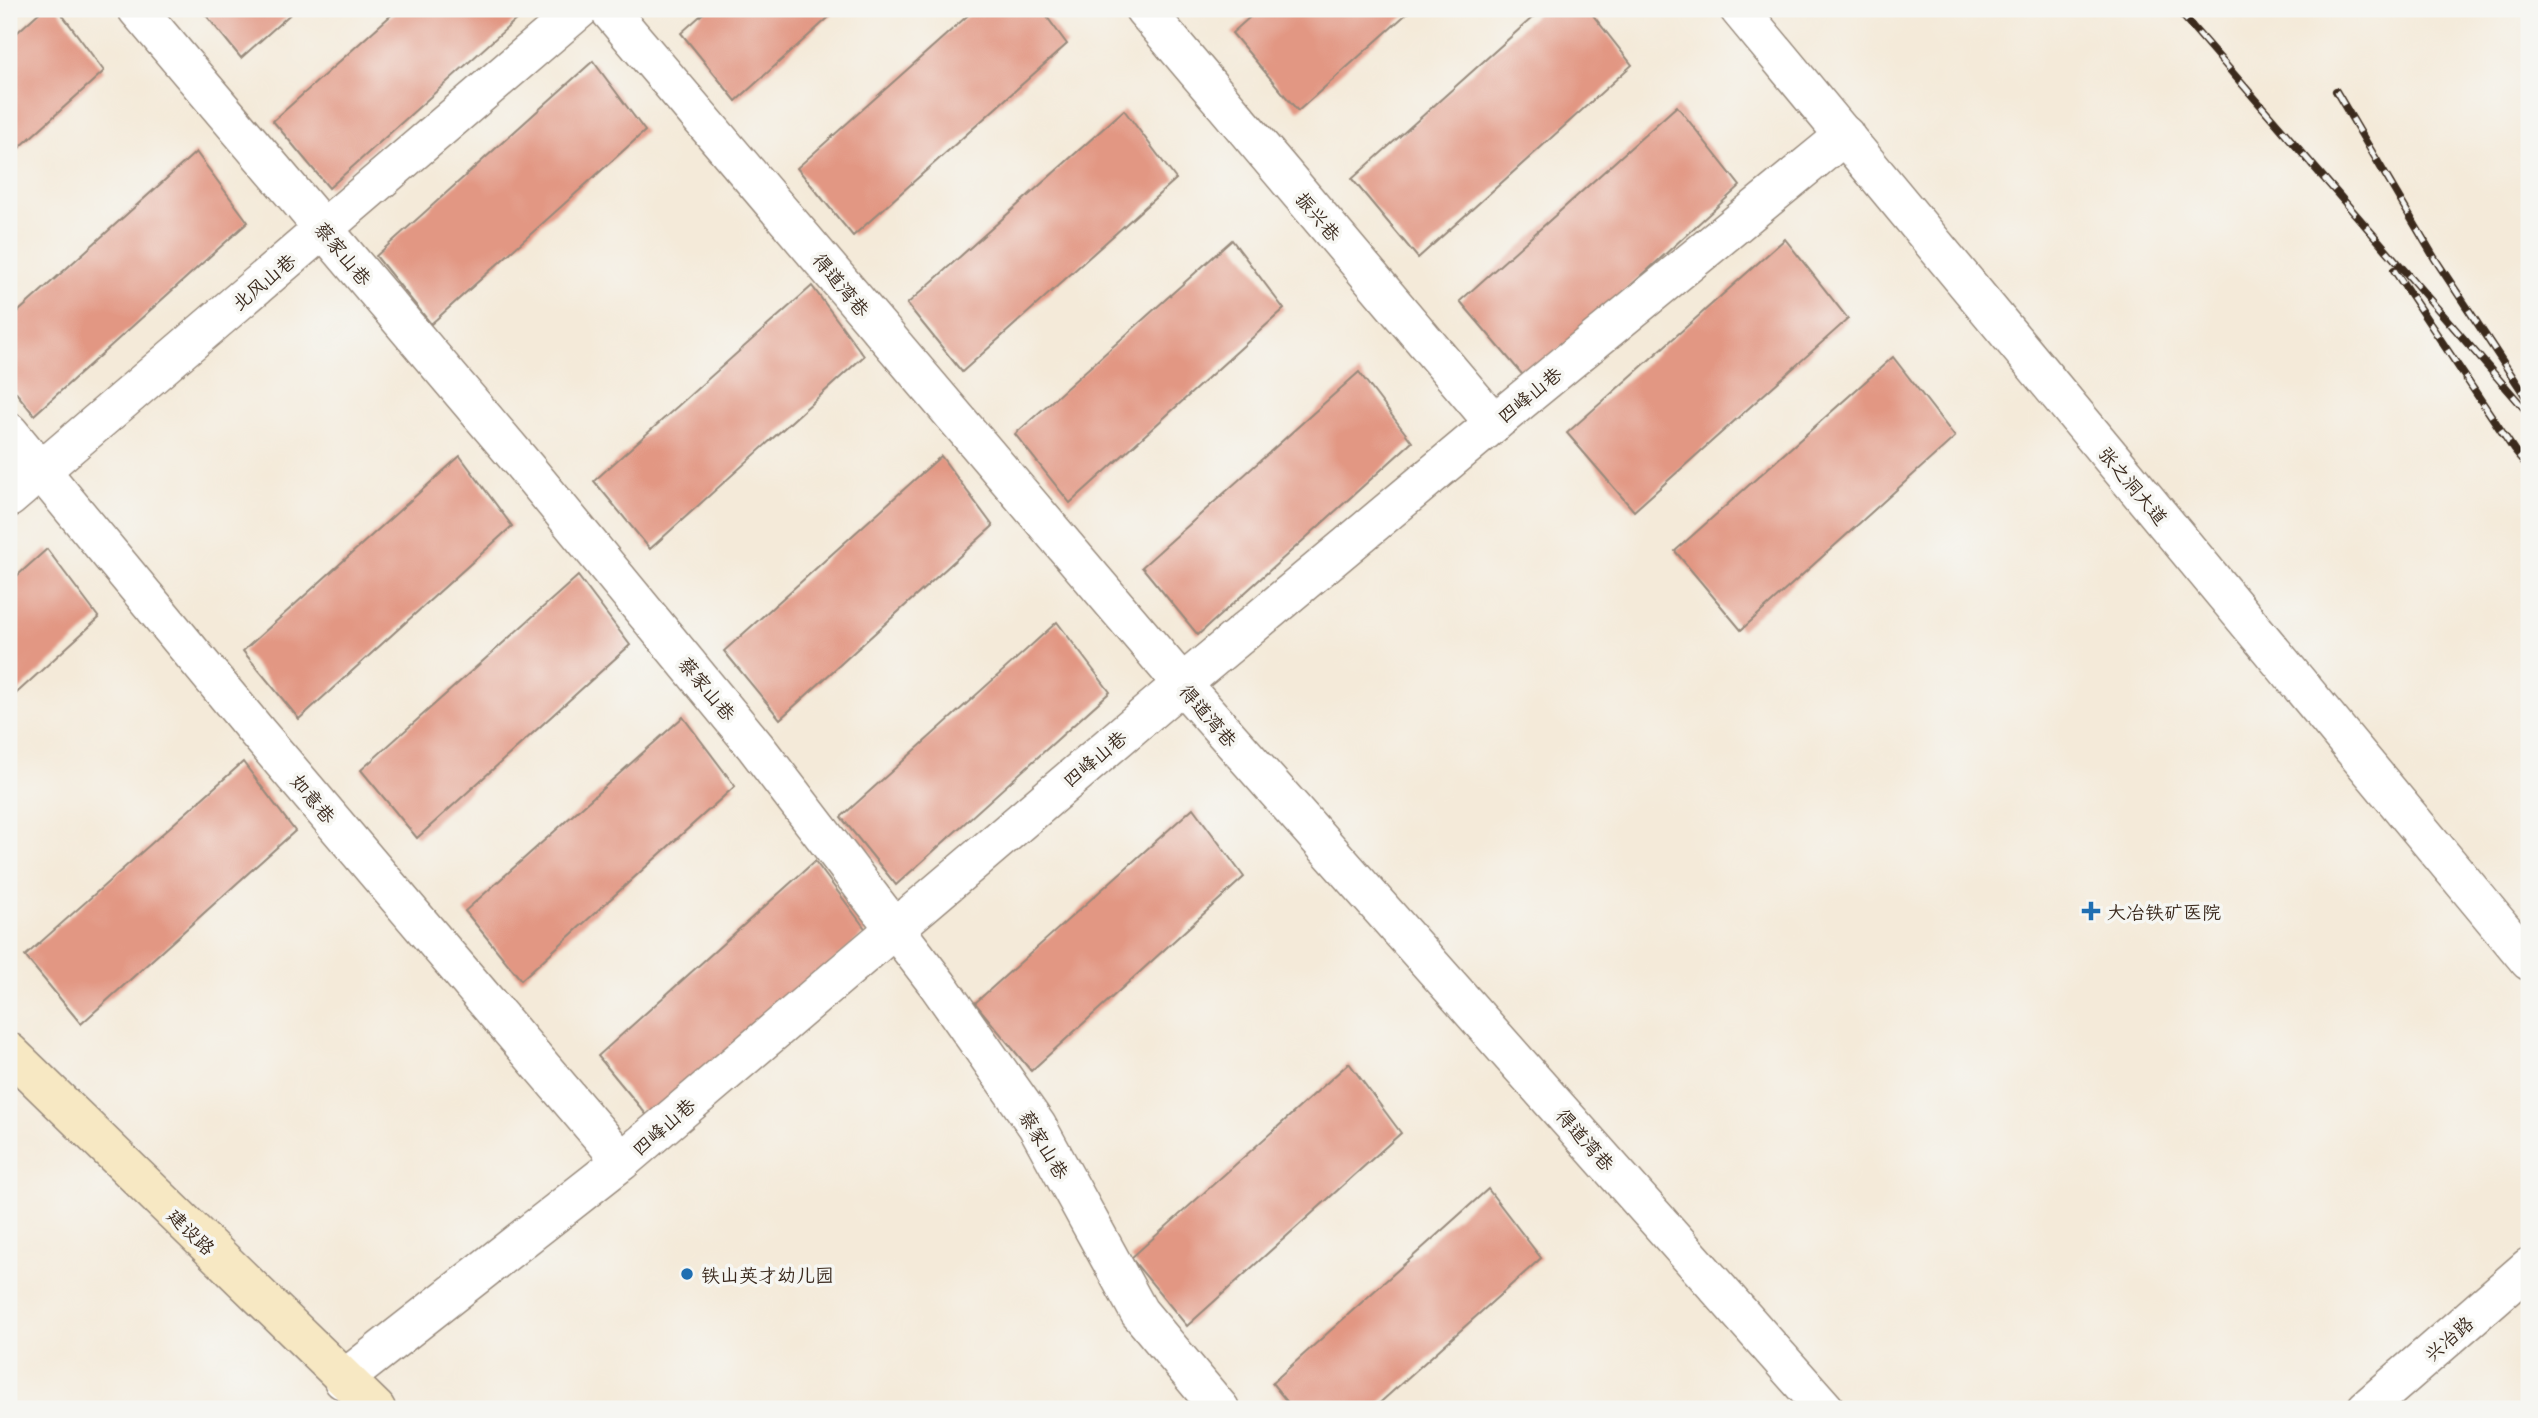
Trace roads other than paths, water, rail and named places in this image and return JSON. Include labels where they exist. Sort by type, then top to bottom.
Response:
[{"type":"main road","name":"建设路","points":[[9,1052],[343,1380],[376,1409]]},
{"type":"street","name":"蔡家山巷","points":[[137,9],[518,458],[755,746],[938,985],[1037,1126],[1139,1312],[1220,1409]]},
{"type":"street","name":"北风山巷","points":[[9,498],[580,9]]},
{"type":"street","name":"得道湾巷","points":[[608,9],[1182,684],[1825,1409]]},
{"type":"street","name":"振兴巷","points":[[1144,9],[1494,423]]},
{"type":"street","name":"张之洞大道","points":[[1740,9],[2529,961]]},
{"type":"street","name":"四峰山巷","points":[[343,1380],[622,1161],[1182,684],[1844,135]]},
{"type":"street","name":"如意巷","points":[[9,432],[267,744],[622,1161]]},
{"type":"street","name":"兴冶路","points":[[2366,1409],[2529,1267]]},
{"type":"railway","points":[[2177,9],[2529,414]]},
{"type":"railway","points":[[2336,91],[2435,259],[2528,400]]},
{"type":"railway","points":[[2394,270],[2514,450],[2529,468]]},
{"type":"place","name":"大冶铁矿医院","points":[[2091,911]]},
{"type":"place","name":"铁山英才幼儿园","points":[[687,1274]]}]
